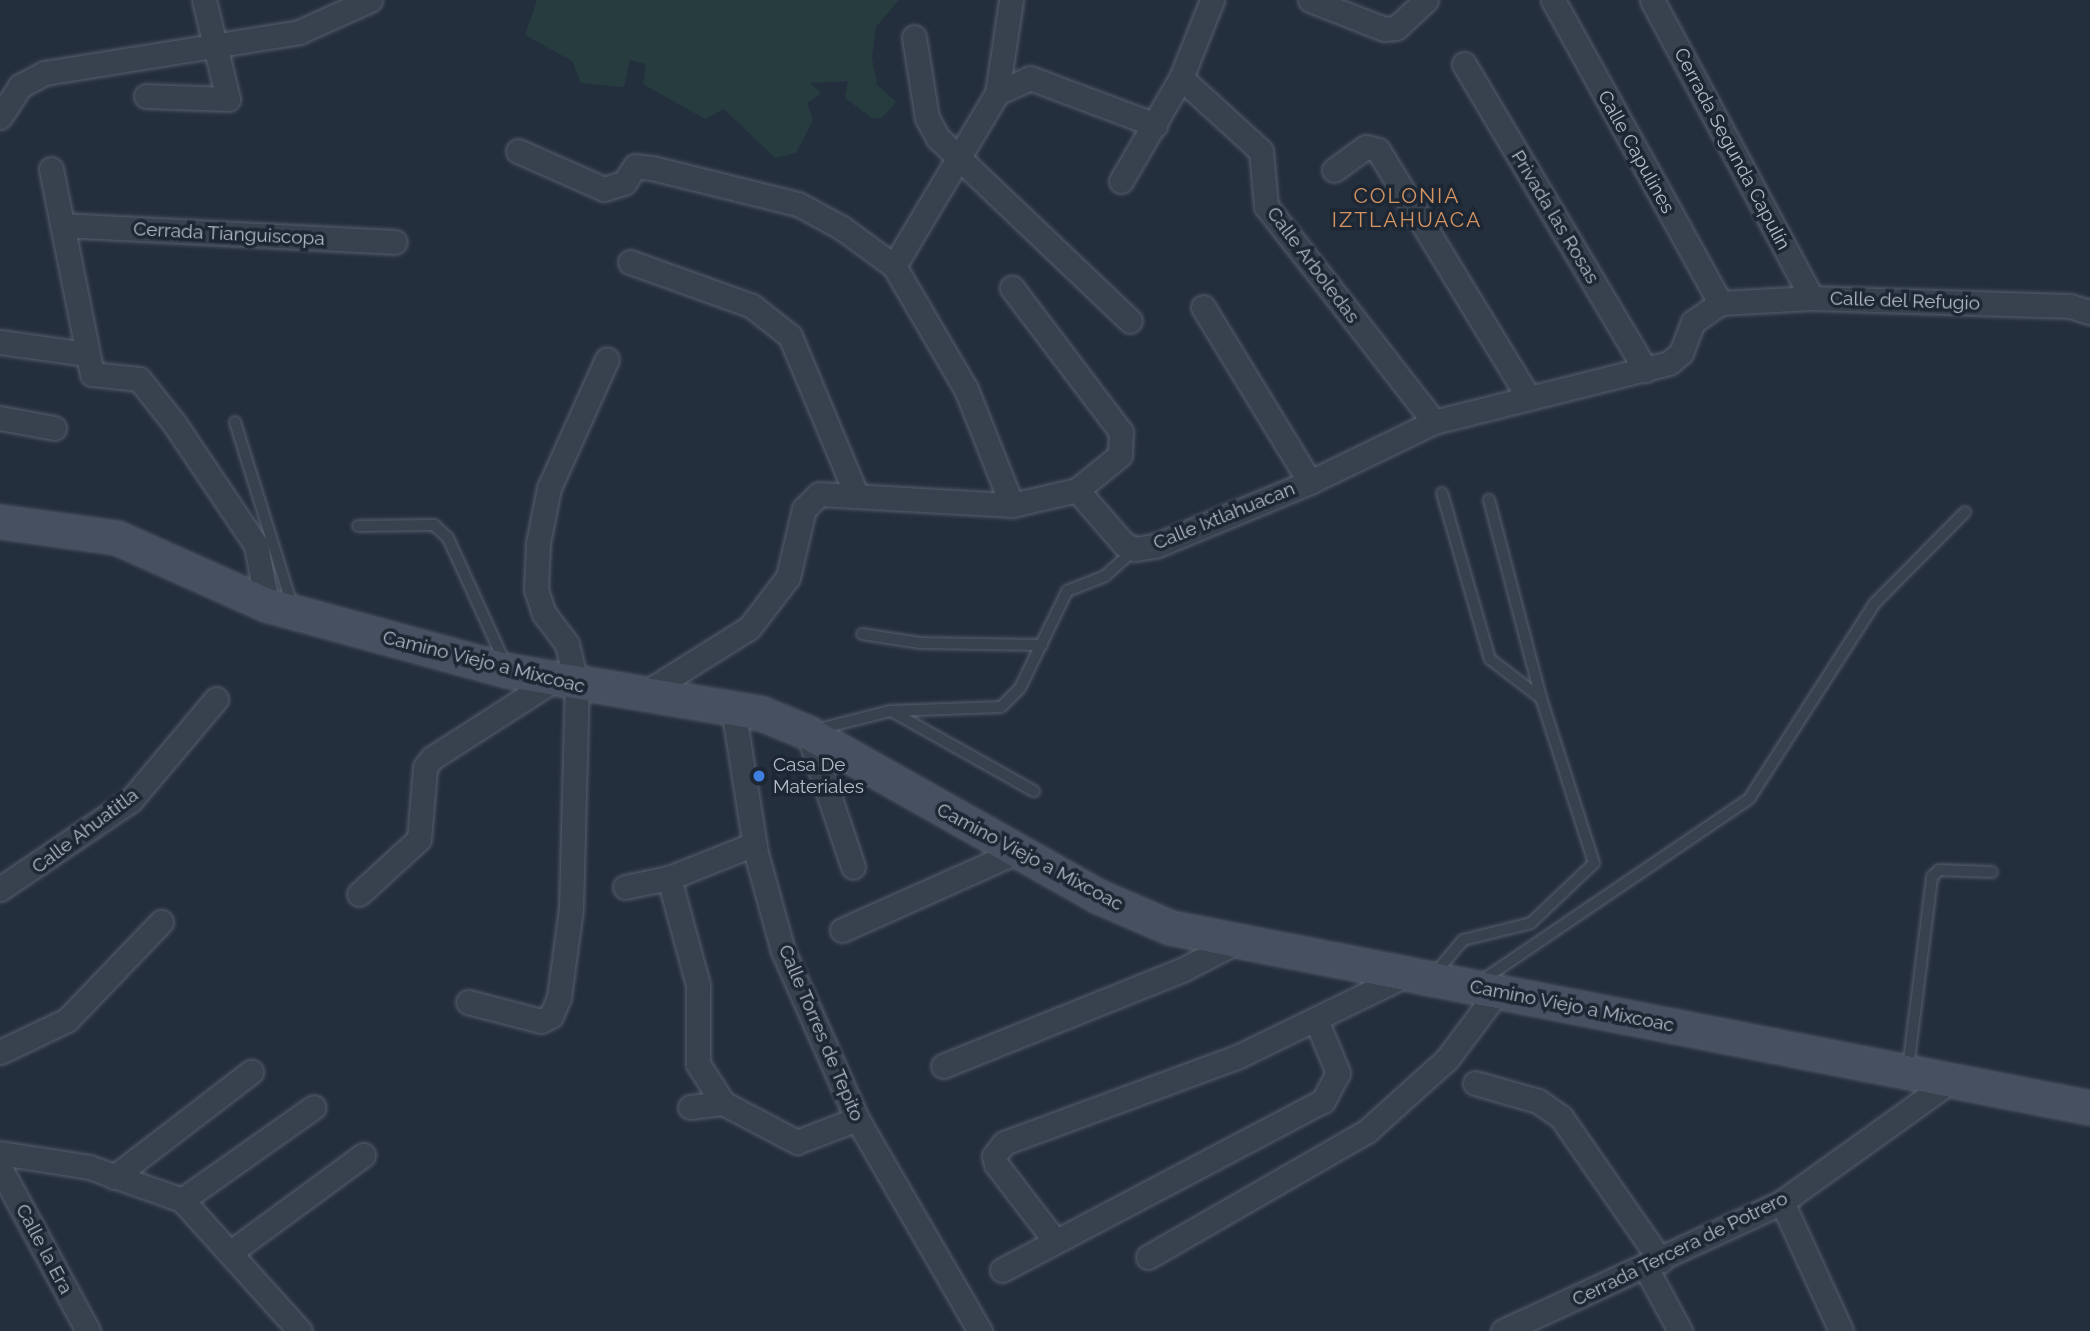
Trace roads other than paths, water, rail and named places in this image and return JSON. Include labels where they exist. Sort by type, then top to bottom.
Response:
[{"type":"main road","name":"Camino Viejo a Mixcoac","points":[[0,522],[117,538],[281,610],[509,671],[564,683],[733,708],[808,733],[1016,852],[1171,928],[2090,1108]]},
{"type":"street","points":[[146,96],[228,99],[204,0]]},
{"type":"street","points":[[0,117],[20,86],[44,73],[216,48],[299,32],[370,0]]},
{"type":"street","points":[[894,266],[957,155],[997,93],[1011,0]]},
{"type":"street","points":[[1121,181],[1181,78],[1212,0]]},
{"type":"street","points":[[1310,0],[1384,29],[1396,28],[1426,0]]},
{"type":"street","name":"Calle Capulines","points":[[1553,0],[1720,303]]},
{"type":"street","name":"Cerrada Segunda Capulín","points":[[1652,0],[1812,298]]},
{"type":"street","points":[[915,37],[927,118],[957,155],[1130,321]]},
{"type":"street","name":"Privada las Rosas","points":[[1464,64],[1646,370]]},
{"type":"street","points":[[997,93],[1030,78],[1156,125]]},
{"type":"street","name":"Calle Arboledas","points":[[1181,78],[1261,151],[1266,206],[1434,422]]},
{"type":"street","points":[[1334,170],[1366,147],[1378,150],[1529,398]]},
{"type":"street","points":[[518,151],[604,189],[624,183],[635,166],[799,204],[894,266],[966,389],[1012,505]]},
{"type":"street","points":[[51,169],[85,354],[92,374],[139,379],[198,456],[256,545],[281,610]]},
{"type":"street","name":"Cerrada Tianguiscopa","points":[[62,225],[395,242]]},
{"type":"street","points":[[630,261],[752,306],[790,336],[856,494]]},
{"type":"street","points":[[642,695],[749,628],[788,577],[812,500],[826,492],[1012,505],[1077,491],[1125,444],[1050,332],[1012,288]]},
{"type":"street","name":"Calle del Refugio","points":[[1720,303],[1812,298],[2070,306],[2090,312]]},
{"type":"street","name":"Calle Ixtlahuacan","points":[[1077,491],[1135,550],[1310,482],[1434,422],[1646,370],[1676,359],[1693,322],[1720,303]]},
{"type":"street","points":[[1203,307],[1310,482]]},
{"type":"street","points":[[0,342],[85,354]]},
{"type":"street","points":[[468,1002],[541,1021],[551,1016],[559,997],[571,908],[564,683],[567,644],[544,614],[536,589],[538,543],[549,488],[607,359]]},
{"type":"street","points":[[0,418],[54,429]]},
{"type":"street","points":[[359,894],[419,839],[425,767],[432,758],[564,683]]},
{"type":"street","name":"Calle Ahuatitla","points":[[0,888],[131,800],[216,699]]},
{"type":"street","name":"Calle Torres de Tepito","points":[[733,708],[754,844],[783,951],[857,1119],[980,1331]]},
{"type":"street","points":[[808,733],[853,867]]},
{"type":"street","points":[[625,887],[669,878],[754,844]]},
{"type":"street","points":[[842,930],[1016,852]]},
{"type":"street","points":[[669,878],[698,985],[698,1064],[723,1104],[797,1142],[857,1119]]},
{"type":"street","points":[[0,1052],[67,1020],[161,922]]},
{"type":"street","points":[[943,1066],[1182,970],[1238,941]]},
{"type":"street","points":[[1055,1241],[996,1164],[994,1156],[1004,1143],[1317,1022],[1420,976]]},
{"type":"street","points":[[1149,1257],[1367,1131],[1447,1059],[1485,989]]},
{"type":"street","points":[[1002,1270],[1323,1101],[1338,1073],[1317,1022]]},
{"type":"street","points":[[114,1177],[251,1072]]},
{"type":"street","name":"Cerrada Tercera de Potrero","points":[[1503,1331],[1533,1325],[1782,1202],[1952,1080]]},
{"type":"street","points":[[1475,1083],[1538,1101],[1561,1117],[1653,1264],[1680,1331]]},
{"type":"street","points":[[690,1107],[723,1104]]},
{"type":"street","points":[[182,1200],[314,1107]]},
{"type":"street","points":[[0,1153],[114,1177],[182,1200],[300,1331]]},
{"type":"street","points":[[231,1252],[363,1155]]},
{"type":"street","name":"Calle la Era","points":[[0,1168],[85,1330]]},
{"type":"street","points":[[1782,1202],[1841,1331]]},
{"type":"lane","points":[[235,422],[281,610]]},
{"type":"lane","points":[[1442,494],[1490,659],[1541,698]]},
{"type":"lane","points":[[1420,976],[1463,940],[1531,923],[1594,863],[1541,698],[1489,500]]},
{"type":"lane","points":[[1485,989],[1749,799],[1787,744],[1875,603],[1965,512]]},
{"type":"lane","points":[[358,526],[434,525],[448,538],[509,671]]},
{"type":"lane","points":[[808,733],[890,710],[1001,707],[1020,688],[1067,591],[1105,576],[1135,550]]},
{"type":"lane","points":[[862,634],[920,643],[1042,645]]},
{"type":"lane","points":[[890,710],[1034,791]]},
{"type":"lane","points":[[1908,1071],[1932,877],[1939,870],[1992,872]]},
{"type":"place","name":"Casa De Materiales","points":[[759,776]]},
{"type":"district","name":"COLONIA IZTLAHUACA","points":[[1407,208]]}]
